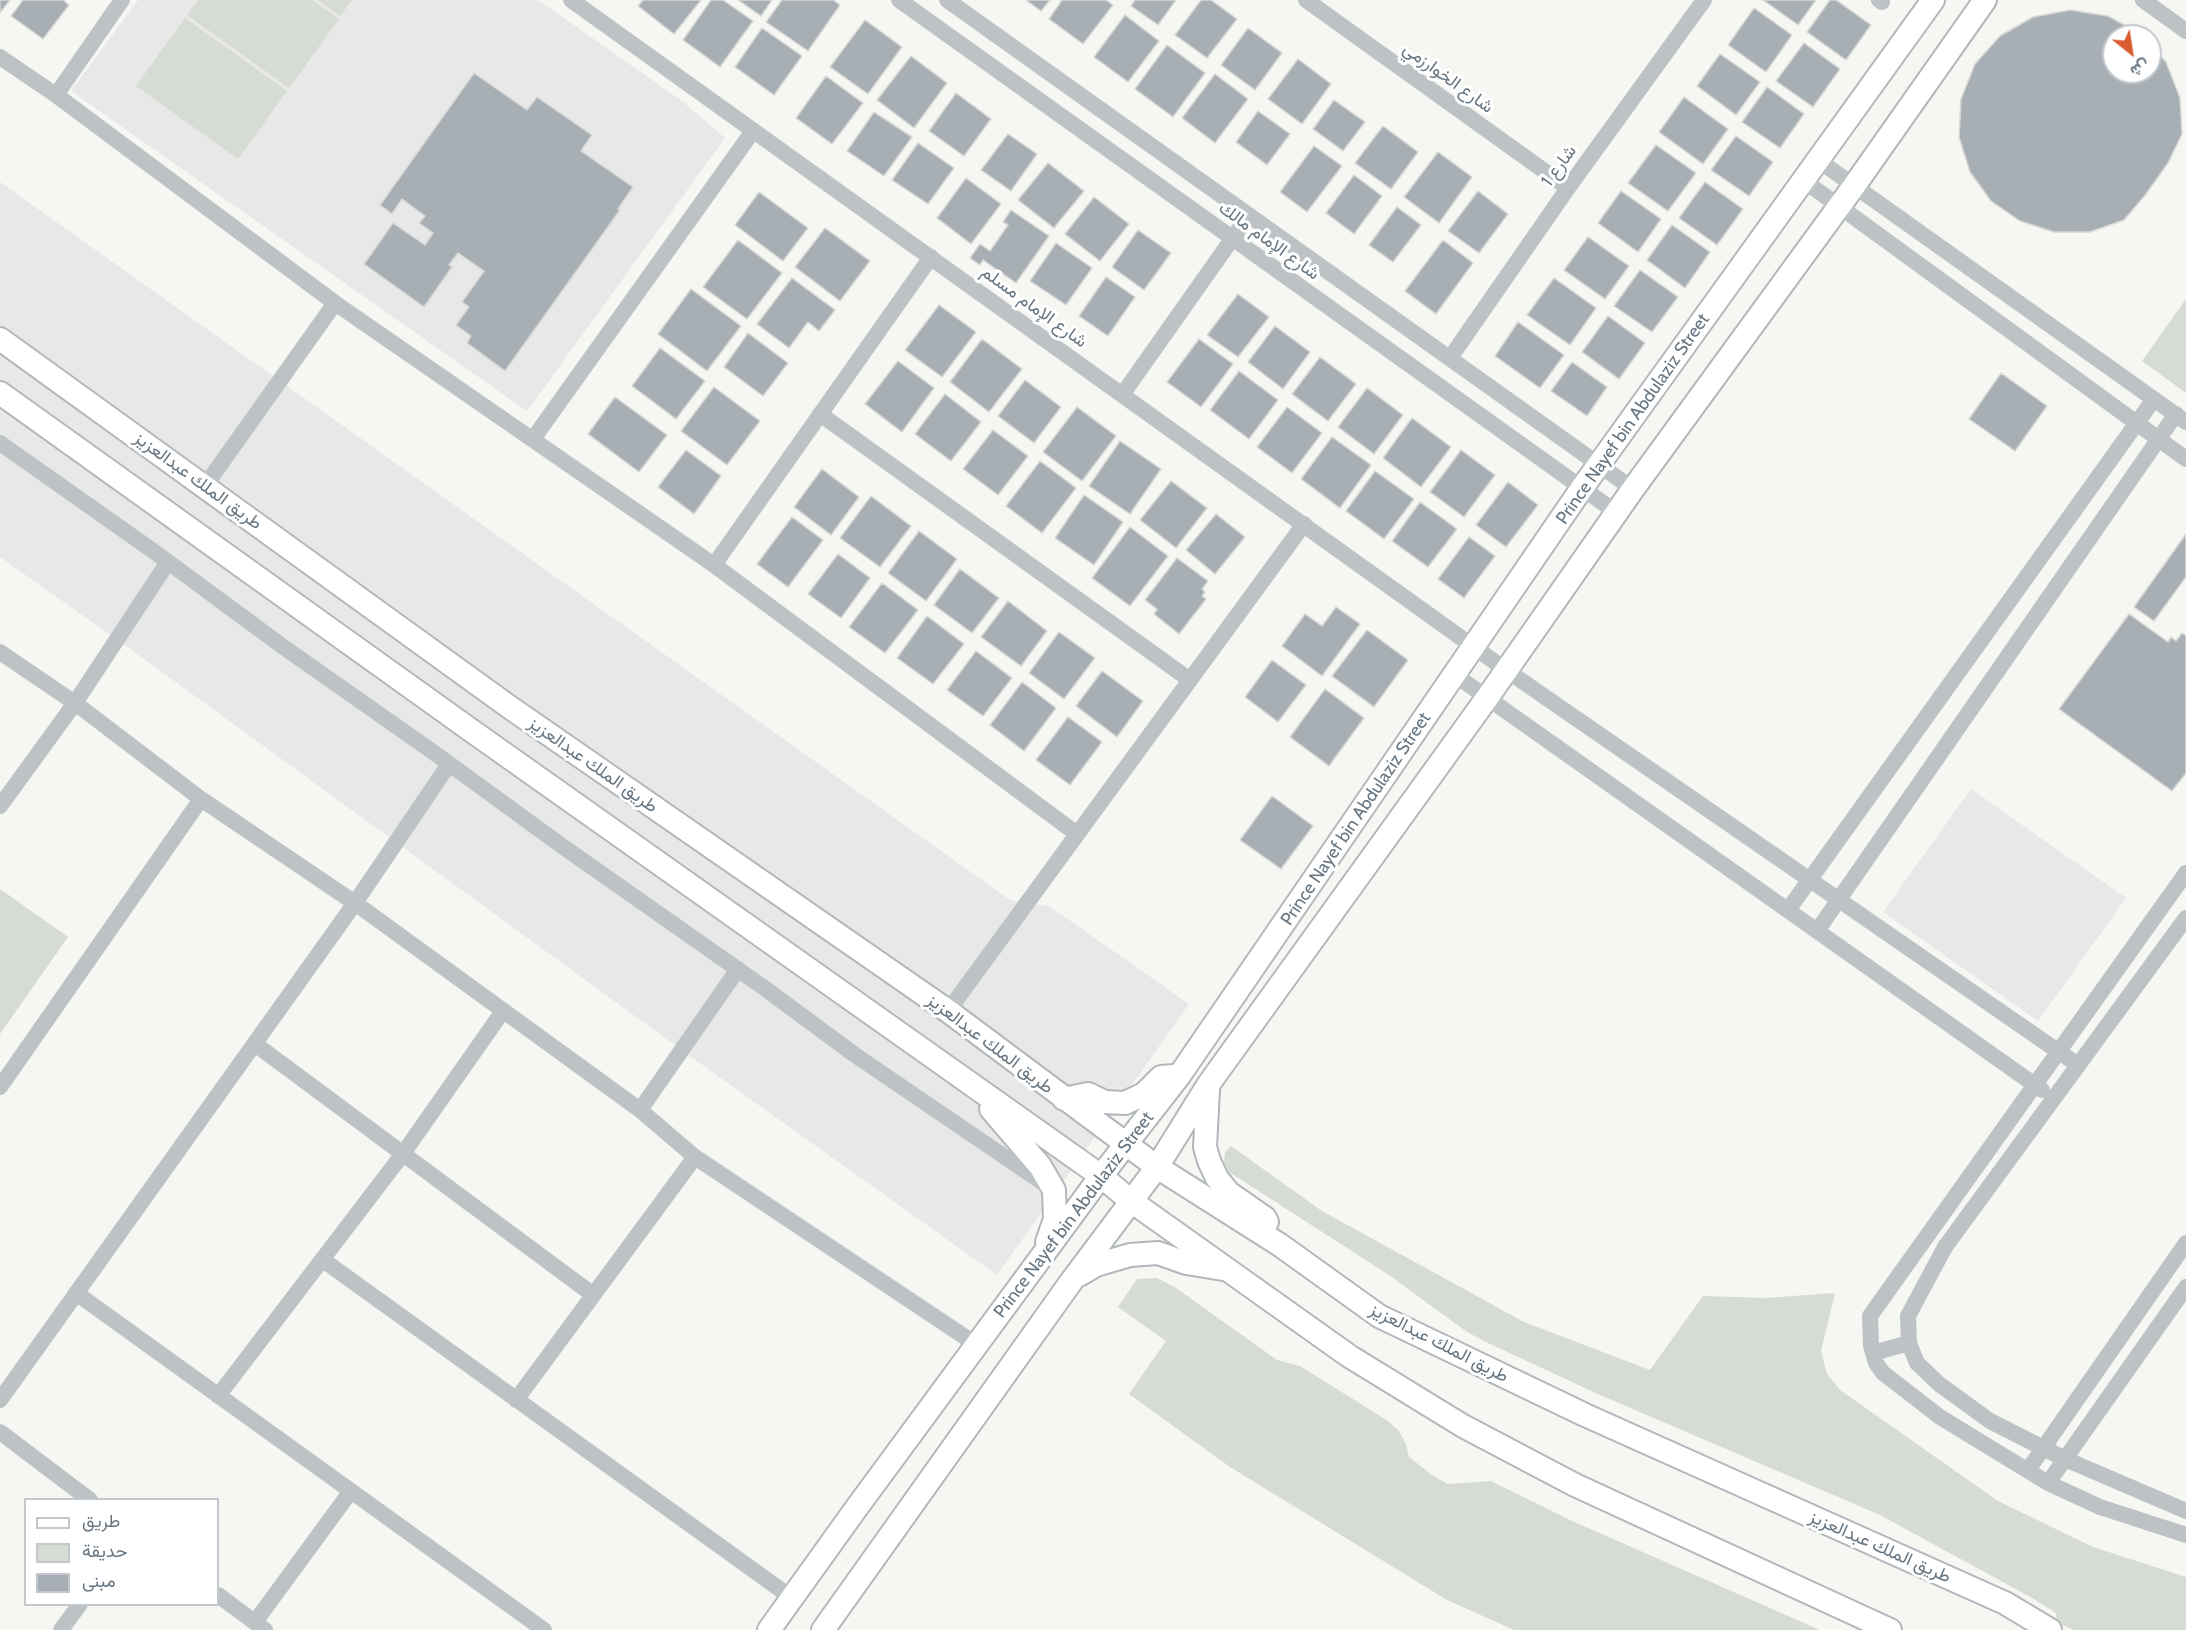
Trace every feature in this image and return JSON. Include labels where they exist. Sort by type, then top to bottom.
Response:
[{"type":"main road","name":"Prince Nayef bin Abdulaziz Street","points":[[770,1630],[1101,1176],[1179,1076],[1582,488],[1933,0]]},
{"type":"main road","name":"Prince Nayef bin Abdulaziz Street","points":[[823,1630],[1073,1279],[1157,1167],[1208,1085],[1487,698],[1634,489],[1839,207],[1985,0]]},
{"type":"main road","name":"طريق الملك عبدالعزيز","points":[[0,339],[508,706],[948,1011],[1157,1167],[1280,1245],[1379,1316],[1585,1416],[2005,1603],[2050,1630]]},
{"type":"main road","points":[[0,393],[248,572],[1101,1176],[1131,1201],[1349,1356],[1463,1426],[1575,1485],[1890,1630]]},
{"type":"main road","points":[[1064,1099],[1088,1094],[1105,1102],[1125,1103],[1144,1094],[1161,1077],[1179,1076]]},
{"type":"main road","points":[[970,1085],[1040,1166],[1054,1190],[1055,1219],[1040,1261]]},
{"type":"main road","points":[[1208,1085],[1205,1147],[1209,1161],[1217,1178],[1229,1193],[1265,1218],[1280,1245]]},
{"type":"main road","points":[[1073,1279],[1096,1265],[1130,1255],[1158,1253],[1186,1263],[1228,1270]]},
{"type":"street","points":[[56,95],[122,0]]},
{"type":"street","name":"شارع الإمام مسلم","points":[[571,0],[1506,670],[2078,1065]]},
{"type":"street","name":"شارع الإمام مالك","points":[[899,0],[1617,513]]},
{"type":"street","name":"شارع الإمام مالك","points":[[947,0],[1634,489]]},
{"type":"street","name":"شارع الخوارزمي","points":[[1306,0],[1568,188]]},
{"type":"street","name":"شارع 1","points":[[1450,358],[1568,188],[1704,0]]},
{"type":"street","points":[[2143,0],[2186,31]]},
{"type":"street","points":[[0,57],[56,95],[335,303],[714,565],[1077,834]]},
{"type":"street","points":[[533,439],[753,131]]},
{"type":"street","points":[[1817,931],[2158,439],[2181,418],[1818,160]]},
{"type":"street","points":[[1803,180],[2186,459]]},
{"type":"street","points":[[1122,394],[1249,215]]},
{"type":"street","points":[[714,565],[931,257]]},
{"type":"street","points":[[205,486],[335,303]]},
{"type":"street","points":[[1788,910],[2154,399]]},
{"type":"street","points":[[820,414],[1190,680]]},
{"type":"street","points":[[0,443],[562,846],[738,969],[855,1055],[1054,1190]]},
{"type":"street","points":[[948,1011],[1304,524]]},
{"type":"street","points":[[0,806],[75,703],[168,562]]},
{"type":"street","points":[[0,652],[75,703],[201,800],[355,903],[640,1110],[695,1157],[977,1345]]},
{"type":"street","points":[[1455,675],[2054,1098]]},
{"type":"street","points":[[0,1400],[355,903],[449,764]]},
{"type":"street","points":[[0,1088],[201,800]]},
{"type":"street","points":[[2186,873],[1870,1316],[1871,1346],[1882,1373],[1932,1411],[2048,1483],[2100,1507],[2186,1535]]},
{"type":"street","points":[[2186,918],[1945,1247],[1908,1316],[1909,1343],[1917,1363],[1939,1384],[1990,1421],[2065,1459],[2186,1510]]},
{"type":"street","points":[[640,1110],[738,969]]},
{"type":"street","points":[[218,1396],[402,1155],[503,1011]]},
{"type":"street","points":[[255,1044],[592,1294]]},
{"type":"street","points":[[516,1400],[695,1157]]},
{"type":"street","points":[[2028,1470],[2186,1243]]},
{"type":"street","points":[[324,1260],[792,1598]]},
{"type":"street","points":[[2048,1483],[2186,1287]]},
{"type":"street","points":[[76,1293],[544,1630]]},
{"type":"street","points":[[1873,1353],[1909,1343]]},
{"type":"street","points":[[0,1432],[87,1498]]},
{"type":"street","points":[[219,1596],[260,1626],[351,1491]]},
{"type":"street","points":[[61,1630],[79,1606]]},
{"type":"shaded area","points":[[138,0],[538,0],[682,101],[725,138],[527,411],[71,91]]},
{"type":"shaded area","points":[[0,182],[1010,900],[1049,906],[1189,1004],[997,1275],[0,557]]},
{"type":"shaded area","points":[[1971,789],[2126,898],[2038,1021],[1883,912]]},
{"type":"green space","points":[[198,0],[312,0],[339,19],[289,88],[187,15]]},
{"type":"green space","points":[[318,0],[352,0],[340,16]]},
{"type":"green space","points":[[185,18],[287,91],[238,159],[136,86]]},
{"type":"green space","points":[[2186,299],[2186,393],[2142,361]]},
{"type":"green space","points":[[0,889],[68,937],[0,1034]]},
{"type":"green space","points":[[1231,1146],[1322,1211],[1524,1322],[1650,1370],[1703,1296],[1766,1298],[1835,1293],[1821,1351],[1827,1374],[1840,1390],[1998,1501],[2093,1547],[2186,1577],[2186,1630],[2073,1630],[2057,1622],[2056,1613],[2032,1598],[1880,1515],[1600,1395],[1488,1343],[1467,1332],[1389,1275],[1229,1172],[1224,1161],[1225,1152]]},
{"type":"green space","points":[[1157,1278],[1176,1288],[1277,1360],[1300,1366],[1388,1421],[1399,1431],[1406,1444],[1409,1457],[1448,1484],[1491,1481],[1570,1520],[1820,1630],[1514,1630],[1447,1600],[1230,1467],[1129,1394],[1166,1341],[1118,1307],[1137,1279]]},
{"type":"building","points":[[0,0],[10,0],[0,13]]},
{"type":"building","points":[[23,0],[63,0],[69,5],[43,39],[11,16]]},
{"type":"building","points":[[643,0],[701,0],[674,34],[638,6]]},
{"type":"building","points":[[711,0],[723,0],[753,21],[720,67],[683,40]]},
{"type":"building","points":[[738,0],[772,0],[761,16]]},
{"type":"building","points":[[782,0],[833,0],[840,5],[808,51],[766,22]]},
{"type":"building","points":[[1026,0],[1050,0],[1041,11]]},
{"type":"building","points":[[1062,0],[1106,0],[1113,5],[1083,44],[1049,19]]},
{"type":"building","points":[[1135,0],[1176,0],[1158,25],[1131,6]]},
{"type":"building","points":[[1201,0],[1211,0],[1237,19],[1207,58],[1175,35]]},
{"type":"building","points":[[1763,0],[1816,0],[1798,25]]},
{"type":"building","points":[[1830,0],[1836,0],[1871,25],[1846,60],[1807,32]]},
{"type":"building","points":[[1754,8],[1792,35],[1766,72],[1728,45]]},
{"type":"building","points":[[2070,10],[2108,16],[2123,24],[2102,24],[2102,84],[2162,84],[2162,58],[2166,62],[2180,98],[2182,134],[2168,163],[2124,220],[2090,232],[2054,232],[2020,221],[1991,201],[1970,172],[1959,137],[1961,99],[1975,64],[2000,36],[2033,17]]},
{"type":"building","points":[[1125,15],[1159,41],[1128,82],[1094,57]]},
{"type":"building","points":[[865,20],[902,47],[868,94],[830,67]]},
{"type":"building","points":[[762,28],[802,56],[774,95],[735,67]]},
{"type":"building","points":[[1248,28],[1282,53],[1255,90],[1221,65]]},
{"type":"building","points":[[1804,43],[1840,69],[1813,107],[1776,81]]},
{"type":"building","points":[[1167,45],[1205,73],[1173,117],[1135,89]]},
{"type":"building","points":[[1720,54],[1760,82],[1736,115],[1697,86]]},
{"type":"building","points":[[911,56],[947,83],[914,128],[877,100]]},
{"type":"building","points":[[1298,59],[1331,84],[1302,124],[1268,99]]},
{"type":"building","points":[[474,73],[527,110],[537,97],[592,135],[581,151],[633,187],[618,209],[620,210],[505,371],[467,343],[471,336],[456,325],[469,307],[462,302],[484,271],[458,253],[449,265],[452,267],[424,307],[364,264],[393,223],[425,245],[433,233],[419,223],[425,216],[402,199],[392,214],[380,205]]},
{"type":"building","points":[[1215,74],[1248,99],[1215,143],[1182,118]]},
{"type":"building","points":[[826,76],[863,103],[832,144],[796,118]]},
{"type":"building","points":[[1767,87],[1804,114],[1780,148],[1742,122]]},
{"type":"building","points":[[956,93],[991,119],[964,156],[929,131]]},
{"type":"building","points":[[1684,97],[1728,129],[1703,164],[1659,132]]},
{"type":"building","points":[[1334,100],[1365,122],[1343,151],[1313,129]]},
{"type":"building","points":[[1258,111],[1290,134],[1267,165],[1236,142]]},
{"type":"building","points":[[874,112],[912,137],[884,176],[847,151]]},
{"type":"building","points":[[1383,126],[1418,152],[1391,189],[1355,163]]},
{"type":"building","points":[[1008,134],[1037,154],[1011,191],[981,170]]},
{"type":"building","points":[[1736,136],[1773,162],[1749,196],[1711,170]]},
{"type":"building","points":[[918,143],[954,168],[928,204],[892,180]]},
{"type":"building","points":[[1656,145],[1696,173],[1668,211],[1628,183]]},
{"type":"building","points":[[1314,146],[1342,166],[1307,212],[1280,192]]},
{"type":"building","points":[[1438,152],[1472,177],[1439,223],[1404,197]]},
{"type":"building","points":[[1048,163],[1084,191],[1054,228],[1018,200]]},
{"type":"building","points":[[1354,175],[1382,196],[1354,234],[1326,213]]},
{"type":"building","points":[[966,178],[1001,204],[971,244],[937,218]]},
{"type":"building","points":[[1705,182],[1743,209],[1717,245],[1679,218]]},
{"type":"building","points":[[1478,191],[1508,214],[1479,253],[1448,231]]},
{"type":"building","points":[[1621,191],[1661,219],[1638,252],[1598,223]]},
{"type":"building","points":[[759,192],[808,228],[783,261],[735,225]]},
{"type":"building","points":[[1094,197],[1129,224],[1100,261],[1065,234]]},
{"type":"building","points":[[1397,207],[1421,225],[1393,262],[1369,245]]},
{"type":"building","points":[[1011,210],[1049,236],[1016,283],[983,260],[980,265],[970,258],[980,244],[990,251],[1008,225],[1003,222]]},
{"type":"building","points":[[1672,225],[1710,252],[1685,288],[1647,260]]},
{"type":"building","points":[[825,228],[870,261],[840,301],[795,267]]},
{"type":"building","points":[[1138,230],[1171,253],[1144,290],[1112,267]]},
{"type":"building","points":[[1588,237],[1629,266],[1605,299],[1564,270]]},
{"type":"building","points":[[738,240],[782,273],[747,319],[703,287]]},
{"type":"building","points":[[1443,240],[1473,263],[1436,314],[1405,291]]},
{"type":"building","points":[[1056,243],[1092,268],[1066,305],[1030,281]]},
{"type":"building","points":[[1640,270],[1678,297],[1652,332],[1614,306]]},
{"type":"building","points":[[1106,277],[1135,297],[1108,336],[1079,316]]},
{"type":"building","points":[[792,278],[835,310],[819,331],[808,322],[789,348],[757,324]]},
{"type":"building","points":[[1554,278],[1596,308],[1570,345],[1527,315]]},
{"type":"building","points":[[691,289],[741,326],[707,371],[658,334]]},
{"type":"building","points":[[1238,294],[1269,317],[1238,357],[1207,335]]},
{"type":"building","points":[[939,305],[976,332],[942,377],[905,350]]},
{"type":"building","points":[[1608,316],[1645,343],[1619,379],[1582,352]]},
{"type":"building","points":[[1518,322],[1564,355],[1540,388],[1495,356]]},
{"type":"building","points":[[1275,326],[1310,352],[1283,389],[1248,362]]},
{"type":"building","points":[[748,333],[788,363],[763,396],[724,367]]},
{"type":"building","points":[[982,339],[1022,369],[989,412],[950,382]]},
{"type":"building","points":[[1199,339],[1233,364],[1201,407],[1167,382]]},
{"type":"building","points":[[660,348],[705,381],[676,419],[632,386]]},
{"type":"building","points":[[1320,357],[1356,384],[1328,421],[1292,394]]},
{"type":"building","points":[[898,361],[934,388],[902,432],[865,404]]},
{"type":"building","points":[[1572,362],[1607,387],[1587,416],[1551,391]]},
{"type":"building","points":[[1239,371],[1278,400],[1249,439],[1210,410]]},
{"type":"building","points":[[2001,373],[2047,406],[2015,451],[1969,419]]},
{"type":"building","points":[[1025,380],[1061,407],[1034,443],[998,416]]},
{"type":"building","points":[[714,387],[760,421],[727,465],[681,431]]},
{"type":"building","points":[[1367,388],[1403,415],[1374,454],[1338,427]]},
{"type":"building","points":[[945,394],[981,422],[951,461],[915,434]]},
{"type":"building","points":[[615,397],[667,435],[639,472],[588,434]]},
{"type":"building","points":[[1077,407],[1116,436],[1082,481],[1043,452]]},
{"type":"building","points":[[1287,407],[1322,433],[1292,473],[1257,447]]},
{"type":"building","points":[[1412,418],[1451,447],[1421,487],[1383,458]]},
{"type":"building","points":[[993,430],[1028,456],[998,495],[963,469]]},
{"type":"building","points":[[1332,437],[1371,465],[1340,508],[1301,479]]},
{"type":"building","points":[[1120,441],[1161,469],[1130,514],[1089,486]]},
{"type":"building","points":[[686,450],[721,476],[694,514],[658,487]]},
{"type":"building","points":[[1461,450],[1495,475],[1464,517],[1430,492]]},
{"type":"building","points":[[1040,461],[1076,488],[1042,533],[1006,506]]},
{"type":"building","points":[[822,469],[859,497],[831,535],[794,507]]},
{"type":"building","points":[[1375,471],[1414,499],[1384,539],[1346,511]]},
{"type":"building","points":[[1171,481],[1207,508],[1176,548],[1140,520]]},
{"type":"building","points":[[1508,482],[1538,505],[1506,547],[1476,525]]},
{"type":"building","points":[[1084,495],[1123,522],[1094,565],[1055,538]]},
{"type":"building","points":[[871,496],[911,526],[880,567],[840,538]]},
{"type":"building","points":[[1420,502],[1457,529],[1428,567],[1392,541]]},
{"type":"building","points":[[1216,514],[1245,537],[1215,574],[1186,550]]},
{"type":"building","points":[[792,517],[823,540],[788,587],[757,564]]},
{"type":"building","points":[[1130,527],[1168,556],[1130,606],[1092,578]]},
{"type":"building","points":[[919,531],[957,559],[926,601],[888,573]]},
{"type":"building","points":[[2186,534],[2186,577],[2154,621],[2134,607]]},
{"type":"building","points":[[1469,537],[1495,556],[1464,598],[1438,579]]},
{"type":"building","points":[[838,554],[870,578],[841,618],[808,594]]},
{"type":"building","points":[[1177,558],[1208,581],[1202,589],[1205,592],[1202,596],[1206,599],[1179,634],[1154,614],[1157,609],[1145,600]]},
{"type":"building","points":[[960,569],[999,598],[972,633],[934,605]]},
{"type":"building","points":[[882,583],[918,610],[885,653],[849,627]]},
{"type":"building","points":[[1008,601],[1047,631],[1021,666],[981,637]]},
{"type":"building","points":[[1336,607],[1360,624],[1322,676],[1282,646],[1305,614],[1322,626]]},
{"type":"building","points":[[2129,614],[2168,642],[2171,637],[2176,641],[2182,633],[2186,636],[2186,773],[2172,791],[2059,709]]},
{"type":"building","points":[[927,616],[964,644],[933,684],[897,658]]},
{"type":"building","points":[[1367,630],[1408,660],[1374,707],[1332,676]]},
{"type":"building","points":[[1059,632],[1095,658],[1064,699],[1029,673]]},
{"type":"building","points":[[976,651],[1012,678],[983,716],[947,690]]},
{"type":"building","points":[[1272,660],[1306,685],[1278,722],[1245,697]]},
{"type":"building","points":[[1102,671],[1143,701],[1117,737],[1076,706]]},
{"type":"building","points":[[1022,682],[1056,708],[1024,751],[990,725]]},
{"type":"building","points":[[1325,689],[1364,718],[1329,766],[1290,737]]},
{"type":"building","points":[[1068,717],[1102,742],[1070,785],[1036,760]]},
{"type":"building","points":[[1272,796],[1313,826],[1281,869],[1240,840]]}]
